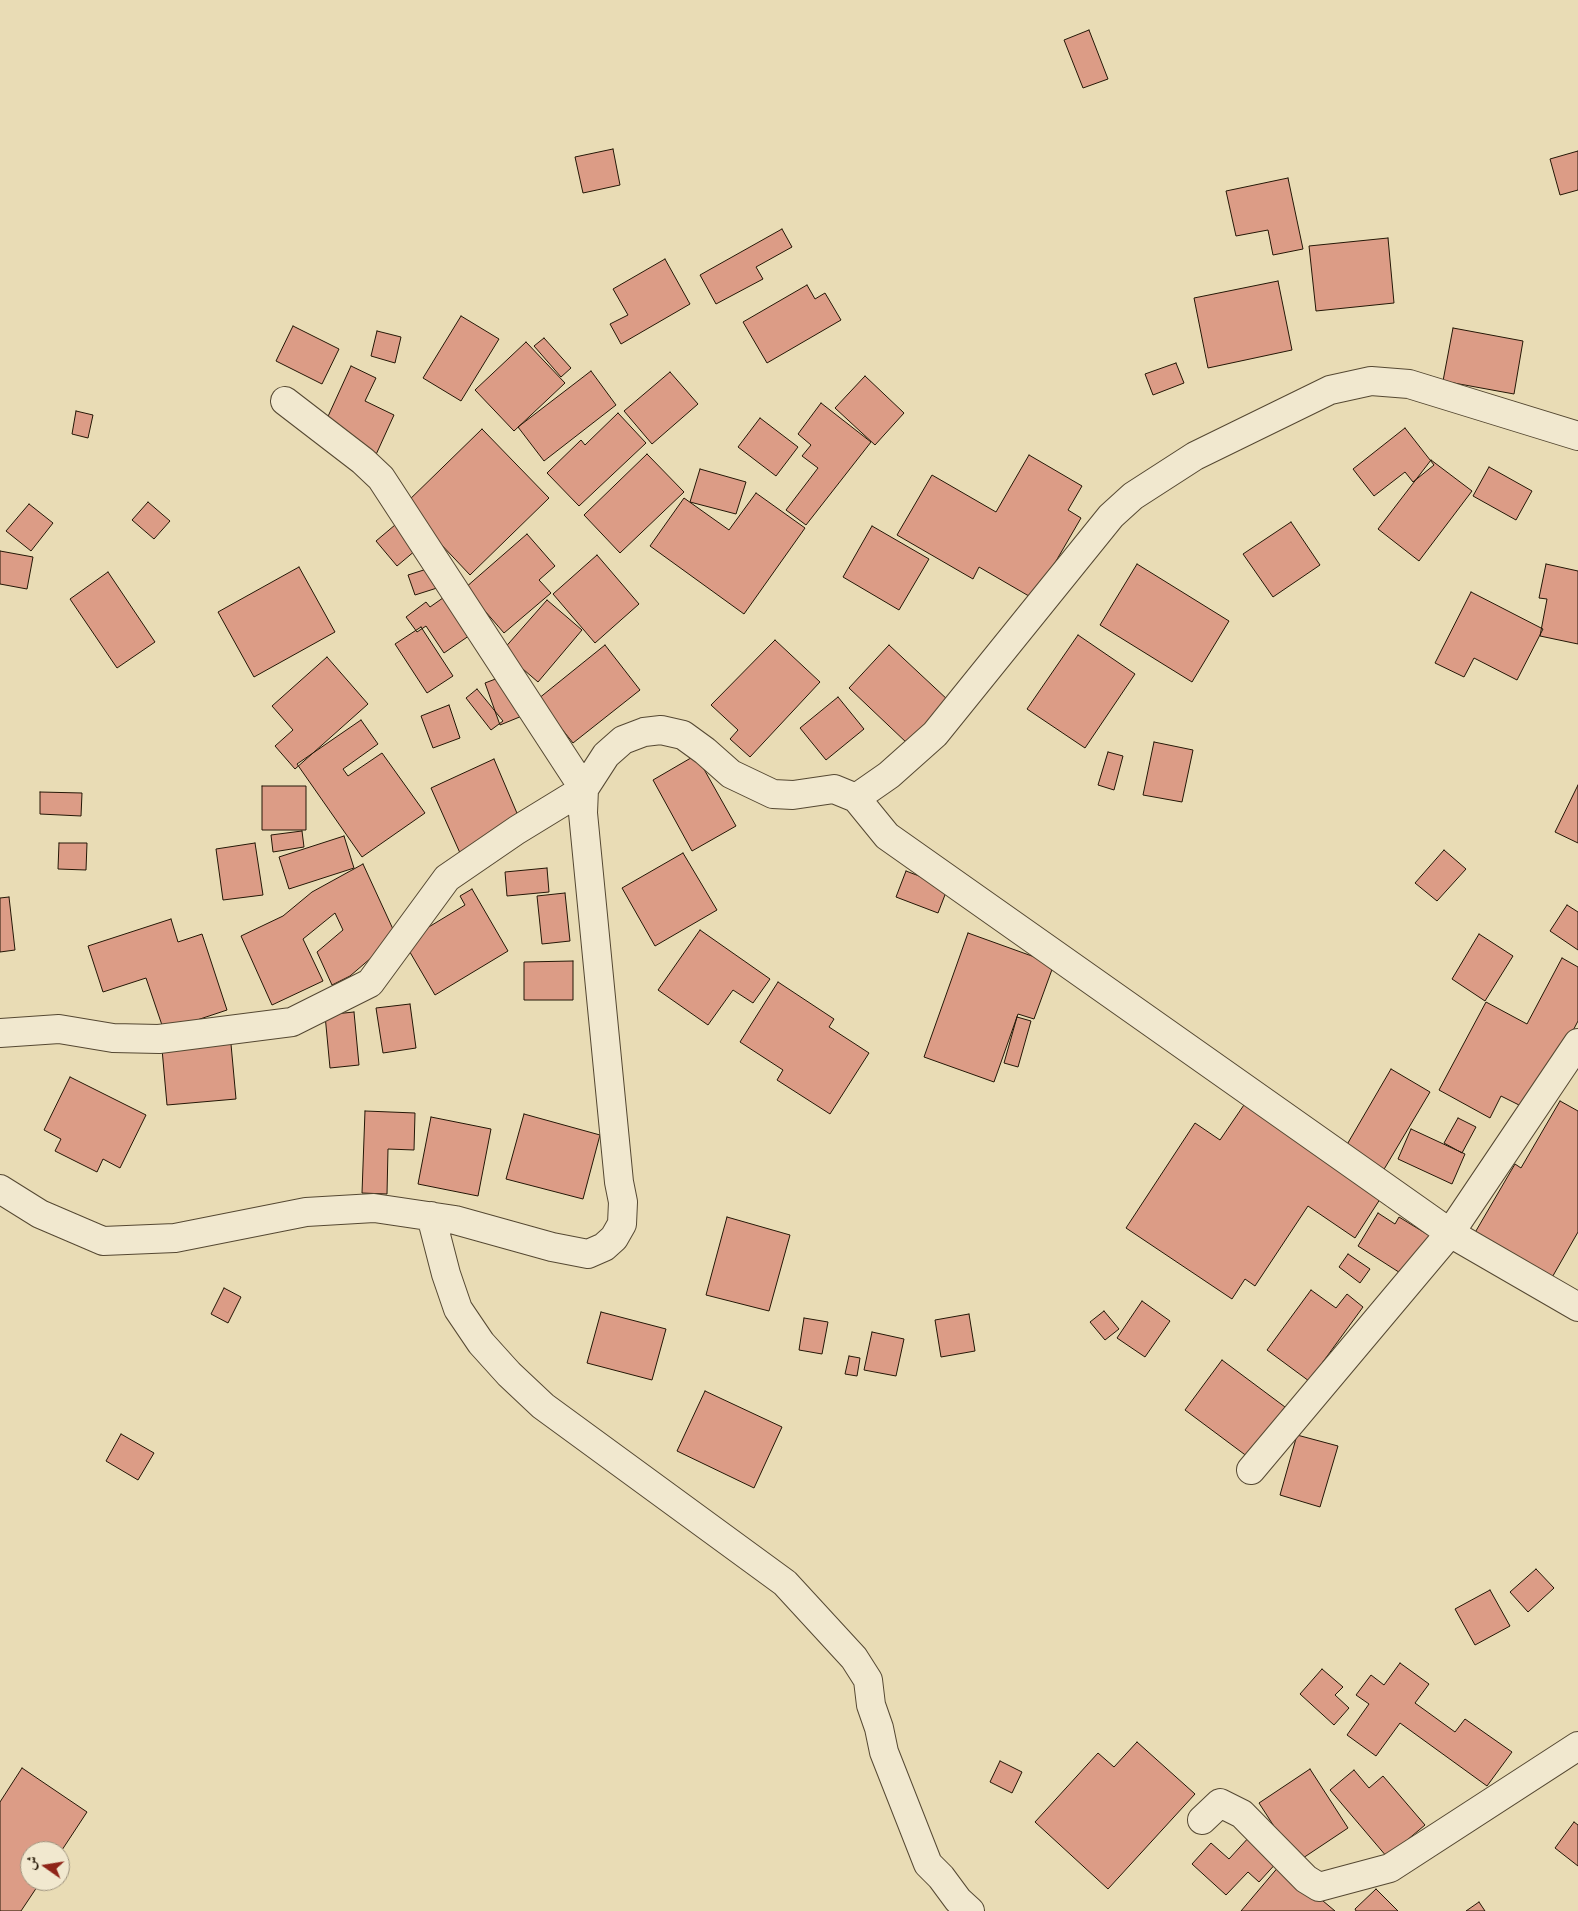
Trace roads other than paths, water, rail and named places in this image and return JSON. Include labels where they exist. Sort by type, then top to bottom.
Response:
[{"type":"street","points":[[856,798],[889,775],[935,734],[1111,516],[1134,496],[1195,456],[1330,390],[1371,381],[1418,386],[1578,436]]},
{"type":"street","points":[[0,1190],[40,1214],[103,1241],[175,1238],[306,1212],[374,1208],[456,1220],[552,1247],[588,1254],[604,1247],[614,1238],[622,1224],[623,1202],[619,1182],[583,813],[584,789],[381,478],[363,461],[285,401]]},
{"type":"street","points":[[0,1033],[59,1029],[113,1038],[159,1039],[292,1022],[370,983],[447,878],[517,830],[584,789],[606,755],[623,740],[644,732],[661,730],[683,735],[705,750],[731,774],[773,794],[793,795],[834,789],[856,798],[887,836],[1450,1233],[1578,1306]]},
{"type":"street","points":[[1251,1470],[1450,1233],[1578,1043]]},
{"type":"street","points":[[430,1216],[458,1309],[481,1343],[509,1374],[543,1406],[785,1583],[854,1658],[868,1680],[870,1705],[879,1728],[884,1752],[928,1864],[942,1877],[958,1900],[970,1911]]},
{"type":"street","points":[[1202,1820],[1220,1804],[1242,1814],[1300,1874],[1319,1887],[1390,1868],[1578,1746]]}]
